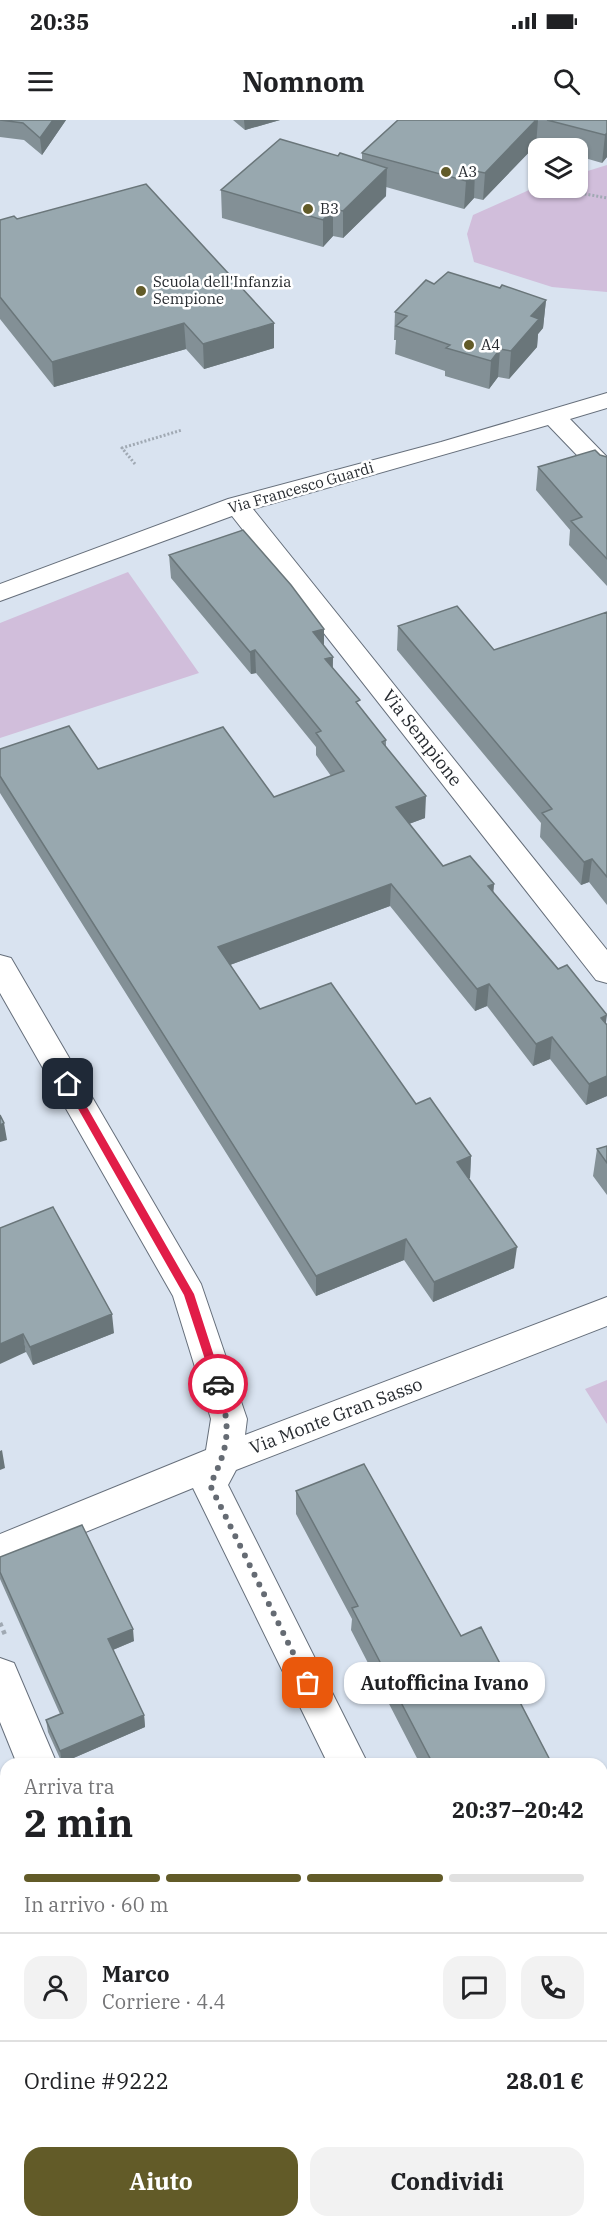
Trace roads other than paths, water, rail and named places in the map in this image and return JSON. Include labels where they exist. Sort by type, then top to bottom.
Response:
[{"type":"street","name":"Via Francesco Guardi","points":[[0,593],[237,505],[554,417],[607,400]]},
{"type":"street","points":[[554,417],[607,472]]},
{"type":"street","name":"Via Sempione","points":[[237,505],[607,972]]},
{"type":"street","points":[[0,966],[189,1294],[229,1419],[223,1459],[210,1485],[345,1758]]},
{"type":"street","name":"Via Monte Gran Sasso","points":[[0,1551],[223,1459],[607,1311]]},
{"type":"street","points":[[0,1676],[34,1758]]},
{"type":"place","name":"A3","points":[[446,172]]},
{"type":"place","name":"B3","points":[[308,209]]},
{"type":"place","name":"Scuola dell'Infanzia Sempione","points":[[141,291]]},
{"type":"place","name":"A4","points":[[469,345]]},
{"type":"place","name":"Autofficina Ivano","points":[[308,1683]]}]
